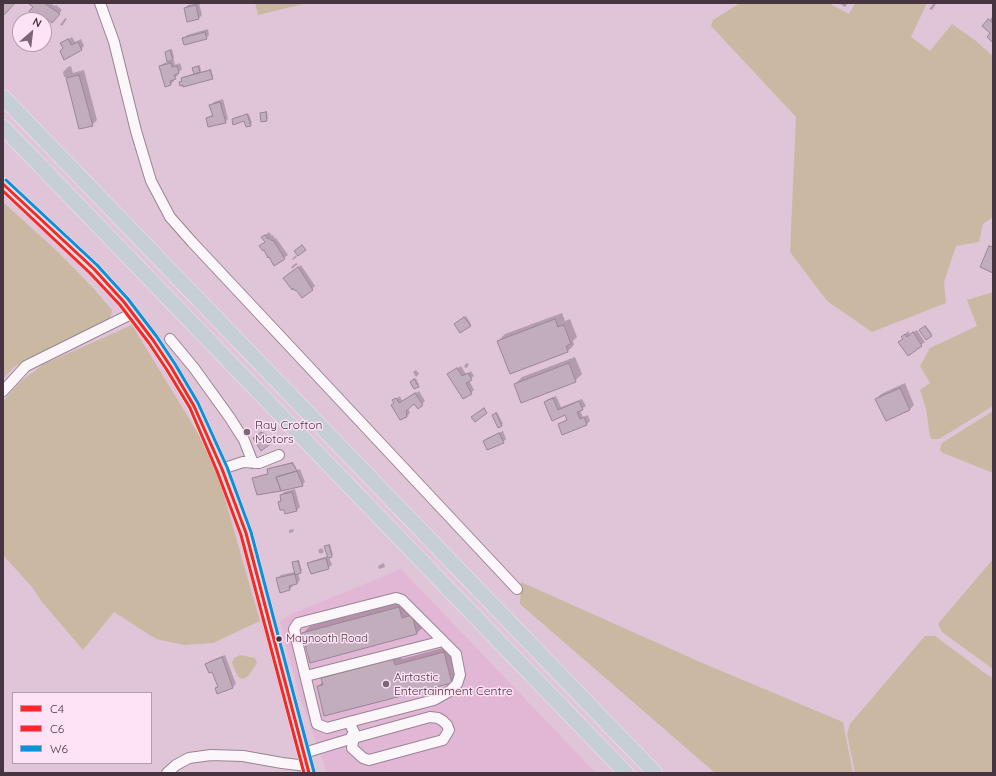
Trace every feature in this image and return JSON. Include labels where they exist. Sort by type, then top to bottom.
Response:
[{"type":"highway","points":[[3,97],[655,773]]},
{"type":"highway","points":[[3,127],[626,773]]},
{"type":"main road","points":[[3,184],[94,269],[133,313],[172,367],[194,406],[222,469],[246,533],[308,769]]},
{"type":"street","points":[[100,3],[114,42],[136,131],[151,181],[170,217],[518,589]]},
{"type":"street","points":[[3,391],[26,366],[133,313]]},
{"type":"street","points":[[170,339],[194,368],[230,418],[244,440],[254,463]]},
{"type":"street","points":[[222,469],[244,462],[259,463],[279,456]]},
{"type":"street","points":[[399,599],[405,602],[443,641],[456,654],[460,675],[454,688],[442,696],[434,700],[327,728],[317,724],[294,628],[298,623],[399,599]]},
{"type":"street","points":[[306,676],[443,641]]},
{"type":"street","points":[[304,753],[350,739],[430,717],[443,720],[449,730],[443,740],[369,760],[363,758],[352,748],[353,742],[350,739]]},
{"type":"street","points":[[349,722],[354,732],[350,739]]},
{"type":"street","points":[[167,773],[176,765],[189,758],[211,755],[243,756],[308,769]]},
{"type":"path","points":[[924,623],[993,675]]},
{"type":"shaded area","points":[[255,3],[308,3],[258,15]]},
{"type":"shaded area","points":[[740,3],[833,3],[832,5],[849,14],[855,3],[927,3],[911,37],[930,51],[952,24],[976,41],[993,56],[993,217],[983,224],[979,242],[956,246],[944,282],[946,303],[872,332],[827,301],[790,252],[796,117],[711,26],[713,20]]},
{"type":"shaded area","points":[[3,202],[58,252],[112,310],[111,316],[108,319],[14,367],[3,379]]},
{"type":"shaded area","points":[[993,292],[993,406],[939,439],[932,439],[930,437],[926,409],[920,390],[930,383],[920,366],[930,348],[977,326],[967,300]]},
{"type":"shaded area","points":[[132,325],[199,435],[219,478],[260,621],[213,643],[184,645],[156,639],[114,612],[83,650],[42,602],[32,587],[3,555],[3,401],[21,381],[44,364]]},
{"type":"shaded area","points":[[993,411],[993,473],[943,453],[940,450],[942,443]]},
{"type":"shaded area","points":[[993,559],[993,669],[942,632],[938,624]]},
{"type":"shaded area","points":[[401,569],[596,773],[327,773],[299,694],[280,622],[289,615]]},
{"type":"shaded area","points":[[521,582],[700,662],[843,722],[853,773],[715,773],[520,604]]},
{"type":"shaded area","points":[[925,636],[935,636],[993,679],[993,773],[855,773],[847,734],[850,724]]},
{"type":"shaded area","points":[[240,655],[255,658],[257,663],[249,675],[243,679],[238,677],[232,663],[234,658]]},
{"type":"building","points":[[3,3],[15,3],[4,15],[3,14]]},
{"type":"building","points":[[28,3],[44,3],[60,14],[52,23],[52,12],[30,12],[29,11],[33,7]]},
{"type":"building","points":[[196,5],[199,19],[187,22],[184,8]]},
{"type":"building","points":[[988,19],[993,23],[993,43],[987,37],[990,33],[982,26]]},
{"type":"building","points":[[205,32],[207,39],[184,45],[182,38]]},
{"type":"building","points":[[68,39],[71,45],[78,42],[82,50],[64,60],[60,51],[63,48],[60,43]]},
{"type":"building","points":[[170,50],[173,60],[167,62],[165,52]]},
{"type":"building","points":[[171,63],[172,67],[177,66],[179,73],[174,75],[176,79],[170,81],[171,85],[165,87],[159,66]]},
{"type":"building","points":[[198,66],[200,72],[194,74],[192,68]]},
{"type":"building","points":[[210,70],[213,79],[183,87],[183,85],[180,86],[179,82],[182,81],[181,78]]},
{"type":"building","points":[[79,75],[93,126],[79,129],[66,78]]},
{"type":"building","points":[[220,102],[226,123],[208,127],[206,118],[213,116],[209,105]]},
{"type":"building","points":[[266,112],[267,121],[261,122],[260,113]]},
{"type":"building","points":[[247,114],[251,126],[246,127],[244,121],[233,125],[232,119]]},
{"type":"building","points":[[265,235],[268,239],[273,240],[285,259],[274,266],[264,250],[263,251],[259,246],[265,242],[261,237]]},
{"type":"building","points":[[302,245],[306,250],[298,256],[294,251]]},
{"type":"building","points":[[989,246],[993,247],[993,273],[980,267]]},
{"type":"building","points":[[298,267],[313,290],[302,298],[296,290],[295,291],[293,288],[292,290],[283,278]]},
{"type":"building","points":[[464,317],[471,326],[460,333],[454,324]]},
{"type":"building","points":[[555,319],[558,327],[564,325],[571,344],[566,346],[568,352],[510,374],[497,341]]},
{"type":"building","points":[[925,326],[932,336],[926,340],[919,330]]},
{"type":"building","points":[[913,332],[922,346],[908,356],[898,342],[903,339],[901,337],[905,334],[907,337]]},
{"type":"building","points":[[569,363],[576,382],[521,403],[514,384]]},
{"type":"building","points":[[457,368],[462,376],[468,373],[472,380],[466,383],[472,394],[463,399],[447,374]]},
{"type":"building","points":[[414,379],[419,387],[414,389],[410,382]]},
{"type":"building","points":[[900,388],[910,410],[886,421],[875,399]]},
{"type":"building","points":[[415,393],[423,405],[418,409],[414,404],[406,411],[407,417],[400,420],[391,405],[394,403],[392,400],[396,398],[399,403]]},
{"type":"building","points":[[553,398],[558,410],[579,401],[583,410],[577,412],[580,419],[584,417],[587,425],[562,435],[558,424],[567,420],[565,415],[552,421],[544,402]]},
{"type":"building","points":[[484,408],[487,413],[475,422],[471,417]]},
{"type":"building","points":[[496,413],[502,426],[498,428],[492,415]]},
{"type":"building","points":[[261,432],[273,442],[261,451],[253,438]]},
{"type":"building","points":[[499,433],[504,443],[487,450],[483,441]]},
{"type":"building","points":[[292,463],[297,471],[276,477],[281,491],[257,495],[252,478],[268,474],[267,469]]},
{"type":"building","points":[[297,471],[303,486],[281,491],[276,477]]},
{"type":"building","points":[[292,492],[297,511],[285,514],[284,510],[280,510],[278,502],[281,501],[280,495]]},
{"type":"building","points":[[329,545],[332,557],[328,558],[324,546]]},
{"type":"building","points":[[326,558],[329,569],[311,574],[307,563]]},
{"type":"building","points":[[298,561],[301,573],[295,575],[292,562]]},
{"type":"building","points":[[295,574],[297,584],[289,586],[290,590],[280,593],[276,578]]},
{"type":"building","points":[[399,607],[402,618],[412,615],[417,634],[310,663],[302,633]]},
{"type":"building","name":"Airtastic Entertainment Centre","points":[[444,652],[452,683],[324,716],[317,686],[323,685],[321,678],[393,659],[395,665]]},
{"type":"building","points":[[222,657],[233,688],[217,694],[215,688],[218,687],[212,672],[209,673],[205,664]]},
{"type":"transit line","name":"W6","points":[[6,180],[97,265],[128,299],[157,337],[198,403],[227,467],[251,532],[314,772]]},
{"type":"transit line","name":"C4","points":[[3,184],[94,269],[124,302],[153,340],[194,406],[222,469],[246,533],[309,773]]},
{"type":"transit line","name":"C6","points":[[3,191],[90,273],[120,305],[149,343],[190,408],[217,471],[241,535],[304,773]]},
{"type":"place","name":"Ray Crofton Motors","points":[[247,432]]},
{"type":"place","name":"Maynooth Road","points":[[279,639]]},
{"type":"place","name":"Airtastic Entertainment Centre","points":[[386,684]]}]
